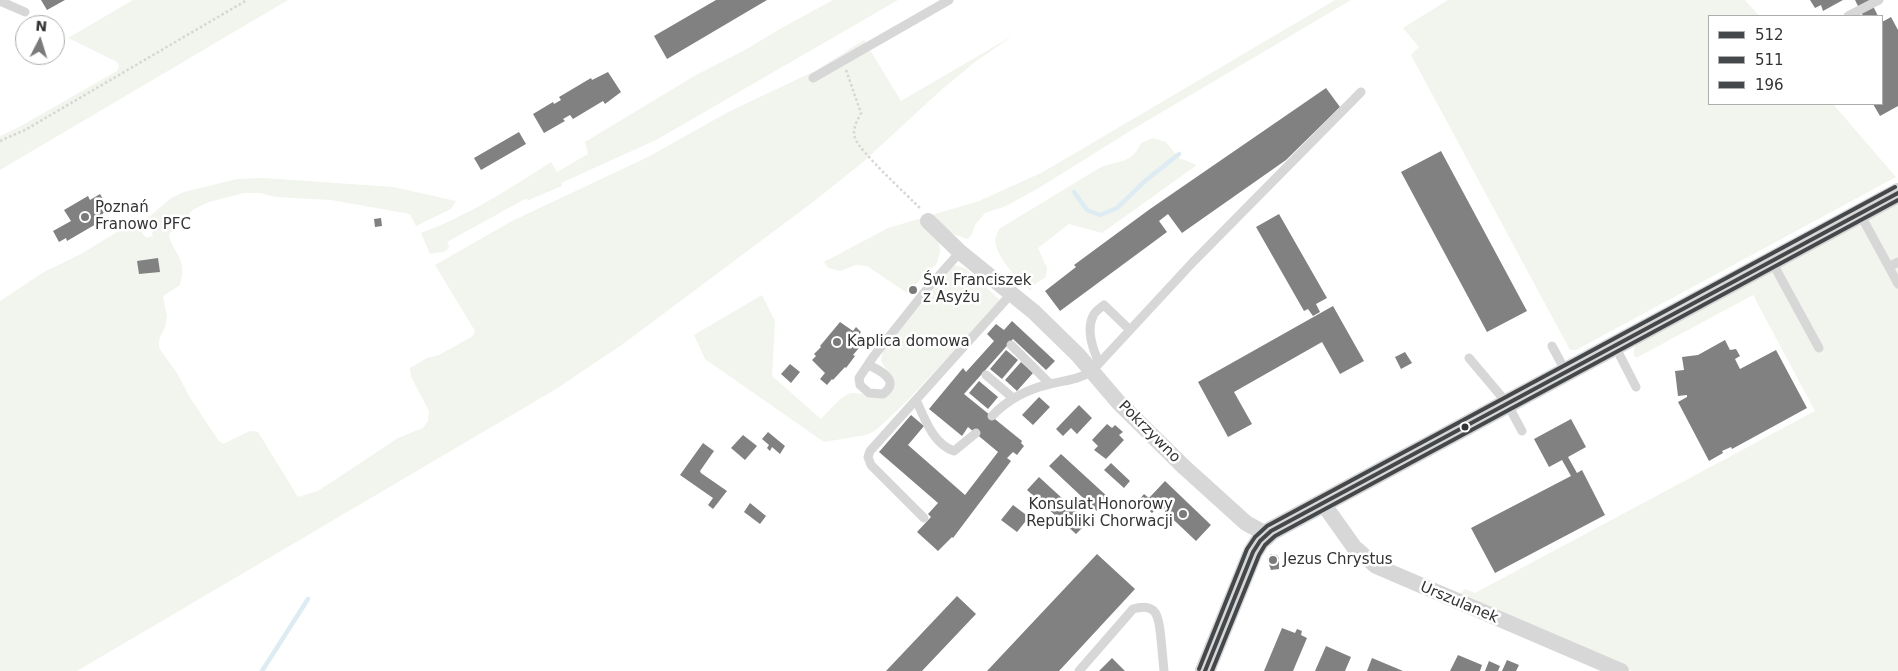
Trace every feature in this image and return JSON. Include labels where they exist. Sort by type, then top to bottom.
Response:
[{"type":"street","points":[[1205,671],[1253,552],[1266,534],[1322,502],[1898,193]]},
{"type":"street","name":"Pokrzywno","points":[[926,217],[960,252],[1034,312],[1078,355],[1096,367],[1119,403],[1177,460],[1246,523],[1266,534]]},
{"type":"street","name":"Urszulanek","points":[[1322,502],[1354,547],[1376,566],[1621,671]]},
{"type":"lane","points":[[813,78],[949,0]]},
{"type":"lane","points":[[1850,15],[1879,0]]},
{"type":"lane","points":[[0,1],[25,12]]},
{"type":"lane","points":[[992,416],[1003,404],[1013,398],[1050,384],[1076,380],[1096,367],[1193,262],[1361,92]]},
{"type":"lane","points":[[1860,214],[1898,284]]},
{"type":"lane","points":[[868,364],[927,289],[960,252]]},
{"type":"lane","points":[[1772,262],[1819,348]]},
{"type":"lane","points":[[1889,267],[1898,262]]},
{"type":"lane","points":[[924,518],[871,465],[868,457],[870,452],[1011,294]]},
{"type":"lane","points":[[1096,367],[1090,331],[1093,315],[1104,305],[1130,330]]},
{"type":"lane","points":[[1011,346],[1050,384]]},
{"type":"lane","points":[[1552,346],[1566,372]]},
{"type":"lane","points":[[1615,346],[1636,387]]},
{"type":"lane","points":[[1469,358],[1507,404],[1522,431]]},
{"type":"lane","points":[[986,375],[1013,398]]},
{"type":"lane","points":[[916,400],[933,435],[947,449],[954,451],[976,434]]},
{"type":"lane","points":[[1078,671],[1133,609],[1143,606],[1153,610],[1159,618],[1164,671]]},
{"type":"path","points":[[0,141],[25,130],[247,0]]},
{"type":"path","points":[[843,61],[861,113],[854,129],[855,140],[926,217]]},
{"type":"shaded area","points":[[133,0],[288,0],[0,170],[0,136],[117,71],[119,66],[117,62],[68,38]]},
{"type":"shaded area","points":[[833,0],[898,0],[656,140],[561,183],[562,186],[529,200],[525,199],[447,242],[449,247],[445,251],[430,254],[421,233],[472,210],[551,162],[557,172],[588,154],[585,142],[696,75],[747,49]]},
{"type":"shaded area","points":[[1335,0],[1351,0],[1135,128],[1037,189],[1006,206],[985,213],[975,225],[968,239],[950,233],[939,240],[940,252],[937,263],[907,293],[867,266],[856,265],[840,271],[828,268],[824,262],[888,228],[979,201],[1043,172]]},
{"type":"shaded area","points":[[1448,0],[1745,0],[1758,15],[1708,15],[1708,105],[1834,105],[1896,177],[1576,350],[1570,350],[1411,55],[1419,47],[1403,28]]},
{"type":"shaded area","points":[[1014,35],[975,62],[940,91],[862,163],[813,202],[623,344],[556,389],[77,671],[0,671],[0,301],[44,272],[81,254],[127,226],[137,227],[146,238],[153,236],[148,218],[171,198],[184,192],[237,179],[264,178],[393,187],[456,201],[451,209],[416,226],[410,214],[331,200],[244,193],[209,202],[194,209],[169,234],[171,243],[180,259],[182,275],[180,285],[163,296],[167,316],[165,327],[159,340],[159,348],[177,373],[189,396],[218,440],[223,444],[250,431],[258,432],[298,497],[318,491],[398,438],[423,428],[428,421],[429,411],[411,377],[410,368],[427,358],[439,355],[473,336],[475,331],[435,265],[512,221],[648,157],[730,111],[815,71],[864,40],[901,101]]},
{"type":"shaded area","points":[[1153,138],[1166,142],[1179,158],[1197,165],[1102,233],[1069,224],[1038,248],[1047,268],[1046,277],[1032,286],[1031,291],[1020,281],[999,254],[995,240],[999,229],[1101,167],[1129,158],[1141,143]]},
{"type":"shaded area","points":[[1898,200],[1898,671],[1632,671],[1512,619],[1460,594],[1465,589],[1475,593],[1815,411],[1753,295],[1636,358],[1634,353],[1636,344]]},
{"type":"shaded area","points":[[954,265],[965,268],[1001,301],[904,404],[876,430],[866,435],[824,442],[705,359],[694,335],[762,295],[775,321],[772,376],[821,419],[848,394],[881,396],[891,393],[893,380],[881,361],[883,350]]},
{"type":"building","points":[[41,0],[65,0],[47,10]]},
{"type":"building","points":[[716,0],[767,0],[667,59],[654,36]]},
{"type":"building","points":[[1810,0],[1843,0],[1823,11],[1821,5],[1815,8]]},
{"type":"building","points":[[1855,0],[1870,0],[1878,15],[1862,15]]},
{"type":"building","points":[[1891,17],[1898,30],[1898,106],[1880,116],[1874,105],[1883,105],[1883,21]]},
{"type":"building","points":[[608,72],[621,92],[605,104],[603,101],[573,119],[570,115],[563,119],[565,121],[544,133],[533,114],[553,102],[554,104],[561,100],[559,97],[591,78],[592,80]]},
{"type":"building","points":[[1326,88],[1340,107],[1286,160],[1182,233],[1168,214],[1159,221],[1167,232],[1060,311],[1045,291],[1076,267],[1074,265],[1150,209]]},
{"type":"building","points":[[519,132],[526,144],[481,170],[474,158]]},
{"type":"building","points":[[1441,151],[1527,311],[1487,332],[1401,172]]},
{"type":"building","name":"Poznań Franowo PFC","points":[[100,194],[109,209],[101,215],[103,220],[67,241],[66,238],[59,242],[53,231],[71,221],[64,210],[88,196],[90,200]]},
{"type":"building","points":[[1279,214],[1327,298],[1316,304],[1320,312],[1313,316],[1308,309],[1304,311],[1256,227]]},
{"type":"building","points":[[381,218],[382,226],[375,227],[374,219]]},
{"type":"building","points":[[158,258],[160,272],[139,274],[137,261]]},
{"type":"building","points":[[1333,306],[1364,361],[1340,374],[1322,342],[1234,392],[1252,424],[1228,437],[1198,382]]},
{"type":"building","points":[[1012,321],[1055,361],[1046,370],[1013,339],[964,394],[1022,441],[1021,443],[1024,446],[1017,455],[1013,452],[1007,458],[1011,461],[953,538],[938,551],[917,532],[931,517],[928,514],[938,503],[879,452],[911,415],[924,426],[908,445],[965,495],[998,452],[968,427],[962,436],[929,409],[963,368],[966,372],[994,341],[987,334],[996,324],[1004,330]]},
{"type":"building","points":[[840,322],[853,331],[856,327],[861,332],[858,336],[865,341],[853,355],[855,356],[846,368],[827,385],[820,379],[825,373],[812,360],[816,356],[814,354]]},
{"type":"building","points":[[1725,340],[1730,350],[1736,349],[1740,356],[1735,359],[1740,369],[1776,350],[1807,408],[1732,449],[1731,447],[1722,451],[1723,453],[1709,461],[1678,402],[1687,397],[1687,395],[1678,396],[1675,371],[1684,370],[1682,357],[1698,355]]},
{"type":"building","points":[[1006,350],[1018,360],[1002,379],[990,369]]},
{"type":"building","points":[[1405,352],[1412,363],[1401,369],[1395,357]]},
{"type":"building","points":[[1021,362],[1033,373],[1017,391],[1005,380]]},
{"type":"building","points":[[790,364],[800,372],[791,383],[781,374]]},
{"type":"building","points":[[979,381],[998,397],[988,409],[969,393]]},
{"type":"building","points":[[1039,397],[1050,407],[1033,425],[1022,415]]},
{"type":"building","points":[[1079,405],[1092,418],[1077,434],[1071,428],[1063,436],[1056,429]]},
{"type":"building","points":[[1571,419],[1586,447],[1568,457],[1577,473],[1582,470],[1605,515],[1495,573],[1471,528],[1571,476],[1562,460],[1549,467],[1534,439]]},
{"type":"building","points":[[1107,424],[1112,428],[1115,425],[1123,432],[1119,435],[1124,440],[1106,459],[1094,450],[1098,446],[1092,440]]},
{"type":"building","points":[[768,432],[785,446],[780,454],[772,447],[770,451],[767,448],[769,445],[762,439]]},
{"type":"building","points":[[743,435],[757,446],[745,460],[731,448]]},
{"type":"building","points":[[703,443],[714,451],[700,471],[701,473],[727,491],[713,509],[708,505],[713,498],[680,475]]},
{"type":"building","points":[[1061,454],[1109,498],[1097,511],[1049,466]]},
{"type":"building","points":[[1111,463],[1130,481],[1124,488],[1104,470]]},
{"type":"building","points":[[1039,477],[1088,522],[1076,534],[1027,490]]},
{"type":"building","points":[[1165,481],[1211,525],[1196,541],[1159,506],[1152,513],[1138,501],[1144,494],[1149,498]]},
{"type":"building","points":[[750,503],[766,516],[760,524],[744,512]]},
{"type":"building","points":[[1013,505],[1029,517],[1017,532],[1001,520]]},
{"type":"building","points":[[1097,554],[1135,589],[1059,671],[987,671]]},
{"type":"building","points":[[1271,554],[1277,555],[1279,558],[1279,569],[1271,570],[1267,559]]},
{"type":"building","points":[[957,596],[976,614],[922,671],[886,671]]},
{"type":"building","points":[[1282,628],[1295,633],[1297,629],[1302,631],[1301,635],[1307,638],[1293,671],[1264,671]]},
{"type":"building","points":[[1326,646],[1351,657],[1345,671],[1315,671]]},
{"type":"building","points":[[1458,655],[1482,665],[1480,671],[1450,671]]},
{"type":"building","points":[[1112,658],[1125,671],[1099,671]]},
{"type":"building","points":[[1372,658],[1403,671],[1367,671]]},
{"type":"building","points":[[1507,660],[1519,665],[1516,671],[1502,671]]},
{"type":"building","points":[[1489,661],[1500,666],[1498,671],[1485,671]]},
{"type":"waterway","points":[[1074,192],[1087,210],[1100,215],[1117,208],[1145,181],[1179,154]]},
{"type":"waterway","points":[[262,671],[308,599]]},
{"type":"transit line","name":"196","points":[[1199,669],[1247,549],[1255,537],[1267,526],[1895,187]]},
{"type":"transit line","name":"512","points":[[1205,671],[1253,552],[1260,541],[1271,531],[1898,193]]},
{"type":"transit line","name":"511","points":[[1212,671],[1259,555],[1265,545],[1275,536],[1898,200]]},
{"type":"place","name":"Poznań Franowo PFC","points":[[85,217]]},
{"type":"place","name":"Św. Franciszek z Asyżu","points":[[913,290]]},
{"type":"place","name":"Kaplica domowa","points":[[837,342]]},
{"type":"place","name":"Konsulat Honorowy Republiki Chorwacji","points":[[1183,514]]},
{"type":"place","name":"Jezus Chrystus","points":[[1273,560]]}]
